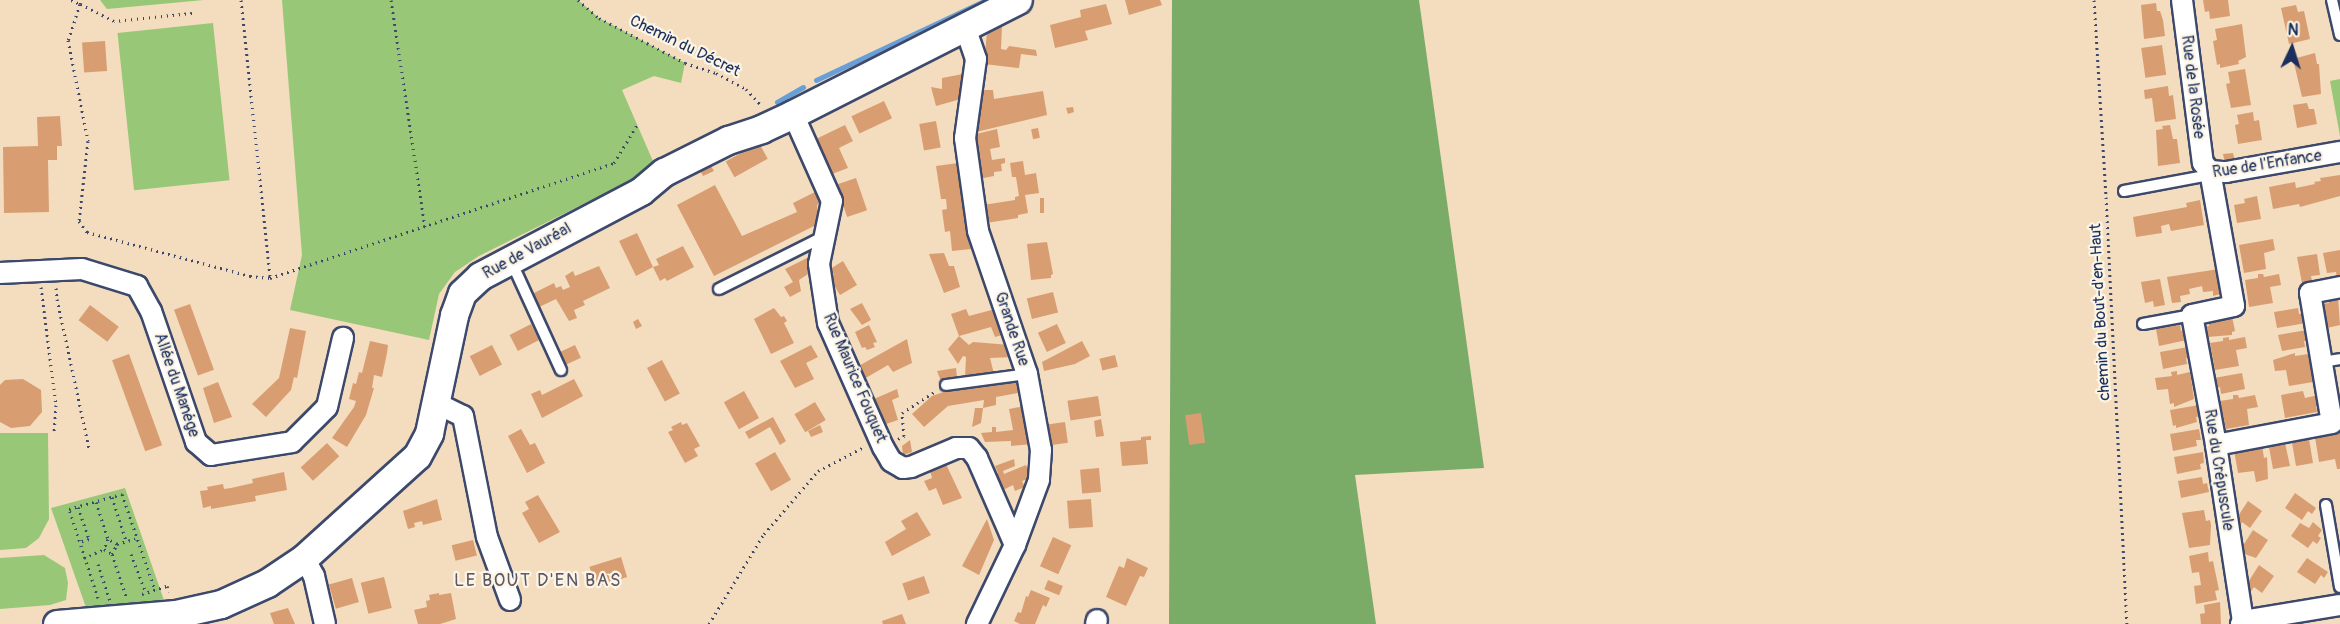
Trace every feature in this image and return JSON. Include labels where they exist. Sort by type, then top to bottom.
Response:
[{"type":"main road","name":"Rue de Vauréal","points":[[57,624],[176,614],[221,604],[267,583],[304,558],[417,456],[429,433],[454,315],[462,293],[480,276],[510,258],[641,191],[664,172],[728,140],[785,118],[1018,0]]},
{"type":"street","name":"Rue de la Rosée","points":[[2182,0],[2203,163],[2210,171]]},
{"type":"street","name":"Grande Rue","points":[[965,27],[976,59],[965,138],[978,231],[1027,374],[1041,450],[1039,480],[1015,544],[978,624]]},
{"type":"street","name":"Rue Maurice Fouquet","points":[[785,118],[832,201],[819,264],[828,323],[883,447],[891,461],[903,468],[911,467],[956,448],[969,448],[977,458],[1015,544]]},
{"type":"street","name":"Rue de l'Enfance","points":[[2210,171],[2226,172],[2340,153]]},
{"type":"street","points":[[2192,315],[2234,306],[2210,171]]},
{"type":"street","name":"Allée du Manége","points":[[0,273],[82,269],[137,286],[151,311],[196,442],[211,456],[292,442],[327,407],[343,338]]},
{"type":"street","points":[[2216,445],[2336,422],[2331,361],[2310,293],[2340,287]]},
{"type":"street","name":"Rue du Crépuscule","points":[[2192,315],[2216,445],[2242,622]]},
{"type":"street","points":[[436,403],[464,416],[487,537],[510,600]]},
{"type":"street","points":[[304,558],[314,576],[325,624]]},
{"type":"street","points":[[2242,622],[2340,604]]},
{"type":"lane","points":[[2332,0],[2340,35]]},
{"type":"lane","name":"Rue de l'Enfance","points":[[2124,191],[2204,176],[2210,171]]},
{"type":"lane","points":[[719,289],[825,236]]},
{"type":"lane","points":[[510,258],[561,370]]},
{"type":"lane","points":[[2143,324],[2192,315]]},
{"type":"lane","points":[[946,386],[1027,374]]},
{"type":"lane","points":[[2326,505],[2340,587]]},
{"type":"path","points":[[71,0],[81,2],[114,21],[192,13]]},
{"type":"path","points":[[241,0],[270,278]]},
{"type":"path","points":[[391,0],[425,227]]},
{"type":"path","name":"Chemin du Décret","points":[[578,0],[608,23],[685,63],[716,73],[746,89],[785,118]]},
{"type":"path","name":"chemin du Bout-d'en-Haut","points":[[2094,0],[2127,624]]},
{"type":"path","points":[[81,2],[68,40],[88,141],[79,221],[87,232],[250,276],[270,278],[614,163],[637,125]]},
{"type":"path","points":[[48,270],[56,405],[54,434]]},
{"type":"path","points":[[48,270],[57,299],[89,448]]},
{"type":"path","points":[[883,447],[904,436],[902,413],[920,399],[946,386]]},
{"type":"path","points":[[709,624],[764,534],[818,471],[863,448]]},
{"type":"path","points":[[100,606],[69,509],[122,494],[154,590],[136,596]]},
{"type":"path","points":[[112,497],[126,541]]},
{"type":"path","points":[[84,558],[104,549],[108,540],[96,502]]},
{"type":"path","points":[[78,507],[89,539],[79,542]]},
{"type":"path","points":[[108,540],[117,544],[136,538]]},
{"type":"path","points":[[112,554],[117,544]]},
{"type":"path","points":[[98,564],[111,603],[128,599],[112,554],[104,549]]},
{"type":"path","points":[[131,554],[146,593]]},
{"type":"green space","points":[[100,0],[204,0],[107,9]]},
{"type":"green space","points":[[282,0],[578,0],[599,18],[685,63],[681,83],[654,76],[622,90],[656,168],[479,256],[455,272],[439,294],[429,340],[290,310],[302,255]]},
{"type":"green space","points":[[1172,0],[1419,0],[1484,468],[1355,475],[1376,624],[1169,624]]},
{"type":"green space","points":[[213,23],[230,180],[134,190],[118,33]]},
{"type":"green space","points":[[2340,79],[2340,136],[2330,81]]},
{"type":"green space","points":[[0,433],[48,433],[49,519],[39,538],[26,548],[0,550]]},
{"type":"green space","points":[[125,488],[167,609],[89,616],[51,508]]},
{"type":"green space","points":[[44,555],[65,568],[68,583],[66,600],[50,605],[0,609],[0,558]]},
{"type":"building","points":[[1125,0],[1160,0],[1162,5],[1129,15]]},
{"type":"building","points":[[2203,0],[2228,0],[2230,16],[2210,19],[2209,11],[2205,12]]},
{"type":"building","points":[[2156,3],[2157,11],[2160,11],[2163,20],[2165,36],[2144,39],[2141,5]]},
{"type":"building","points":[[1106,4],[1112,24],[1085,31],[1088,40],[1055,48],[1050,25],[1081,17],[1080,10]]},
{"type":"building","points":[[2296,5],[2298,12],[2304,11],[2310,39],[2289,44],[2281,8]]},
{"type":"building","points":[[2242,24],[2246,57],[2238,61],[2239,64],[2220,68],[2220,64],[2217,65],[2213,41],[2217,40],[2215,29]]},
{"type":"building","points":[[1002,26],[1001,49],[1006,50],[1009,46],[1036,50],[1037,56],[1021,54],[1019,68],[984,64],[987,32]]},
{"type":"building","points":[[105,41],[107,71],[84,73],[82,43]]},
{"type":"building","points":[[2162,45],[2166,75],[2145,78],[2141,48]]},
{"type":"building","points":[[2315,53],[2317,64],[2319,64],[2321,94],[2302,97],[2293,59]]},
{"type":"building","points":[[2245,69],[2251,105],[2231,108],[2226,84],[2230,83],[2228,72]]},
{"type":"building","points":[[963,74],[961,99],[936,106],[931,87],[942,89],[942,78]]},
{"type":"building","points":[[2168,86],[2169,96],[2173,95],[2176,119],[2155,122],[2152,98],[2145,99],[2144,90]]},
{"type":"building","points":[[980,90],[993,90],[994,99],[1043,91],[1047,115],[976,132]]},
{"type":"building","points":[[884,101],[892,118],[859,133],[851,116]]},
{"type":"building","points":[[2307,103],[2309,109],[2314,109],[2317,124],[2297,128],[2293,105]]},
{"type":"building","points":[[1073,107],[1074,112],[1068,114],[1066,108]]},
{"type":"building","points":[[2253,112],[2254,121],[2259,120],[2262,140],[2238,144],[2235,125],[2239,124],[2237,115]]},
{"type":"building","points":[[60,116],[62,146],[57,146],[57,160],[48,160],[49,212],[4,213],[3,147],[38,146],[37,117]]},
{"type":"building","points":[[936,121],[941,148],[924,151],[919,124]]},
{"type":"building","points":[[845,125],[853,141],[839,148],[848,168],[832,174],[816,139]]},
{"type":"building","points":[[2170,125],[2173,139],[2177,139],[2180,163],[2158,166],[2156,130]]},
{"type":"building","points":[[1038,128],[1040,138],[1033,139],[1031,129]]},
{"type":"building","points":[[997,129],[1000,147],[990,149],[992,160],[1005,158],[1005,163],[1001,164],[1002,171],[994,172],[994,176],[979,179],[972,135]]},
{"type":"building","points":[[759,143],[768,159],[734,177],[726,161]]},
{"type":"building","points":[[2233,153],[2235,161],[2225,163],[2223,154]]},
{"type":"building","points":[[1023,161],[1025,175],[1036,173],[1039,193],[1025,195],[1028,213],[1018,215],[1018,218],[986,223],[983,205],[1015,200],[1015,197],[1019,196],[1016,177],[1012,177],[1010,163]]},
{"type":"building","points":[[958,163],[971,249],[952,251],[950,231],[945,232],[942,210],[947,209],[946,199],[941,199],[936,166]]},
{"type":"building","points":[[711,166],[714,171],[703,176],[701,172]]},
{"type":"building","points":[[2340,175],[2340,196],[2300,207],[2299,204],[2273,209],[2269,187],[2295,182],[2296,188],[2315,184],[2314,182],[2321,181],[2320,178]]},
{"type":"building","points":[[856,178],[867,210],[847,217],[836,185]]},
{"type":"building","points":[[715,185],[742,236],[797,212],[793,203],[817,191],[820,203],[817,205],[818,224],[714,276],[677,205]]},
{"type":"building","points":[[2257,196],[2261,219],[2237,223],[2234,205],[2245,203],[2244,199]]},
{"type":"building","points":[[1040,198],[1044,198],[1044,213],[1040,213]]},
{"type":"building","points":[[2200,200],[2204,225],[2171,231],[2169,224],[2161,226],[2162,233],[2136,237],[2133,217],[2187,207],[2186,203]]},
{"type":"building","points":[[637,233],[653,267],[636,276],[619,241]]},
{"type":"building","points":[[2273,239],[2275,250],[2264,253],[2266,269],[2244,273],[2239,245]]},
{"type":"building","points":[[1047,242],[1053,274],[1051,278],[1031,280],[1027,244]]},
{"type":"building","points":[[683,246],[694,267],[667,281],[665,278],[660,281],[653,267],[659,265],[656,259]]},
{"type":"building","points":[[2340,250],[2340,276],[2337,277],[2336,272],[2327,273],[2323,253]]},
{"type":"building","points":[[944,253],[949,266],[954,266],[960,287],[944,293],[929,254]]},
{"type":"building","points":[[2317,254],[2320,275],[2311,276],[2312,281],[2302,283],[2297,257]]},
{"type":"building","points":[[811,256],[808,274],[799,280],[801,291],[790,297],[784,287],[793,282],[785,269]]},
{"type":"building","points":[[843,261],[857,285],[840,295],[829,277],[834,274],[830,269]]},
{"type":"building","points":[[599,266],[610,288],[583,301],[585,305],[574,310],[577,318],[569,321],[556,299],[535,309],[528,296],[554,283],[556,288],[561,286],[563,290],[570,287],[565,276],[573,271],[575,276]]},
{"type":"building","points":[[2219,269],[2224,293],[2213,296],[2213,291],[2203,292],[2202,286],[2189,289],[2190,294],[2180,296],[2181,302],[2172,303],[2167,277]]},
{"type":"building","points":[[2258,274],[2263,274],[2264,277],[2279,274],[2281,285],[2270,287],[2273,303],[2249,307],[2245,280],[2258,278]]},
{"type":"building","points":[[2160,279],[2165,305],[2154,307],[2153,301],[2145,303],[2141,282]]},
{"type":"building","points":[[1053,292],[1058,312],[1032,319],[1027,299]]},
{"type":"building","points":[[2338,297],[2340,325],[2327,328],[2322,304],[2329,303],[2328,299]]},
{"type":"building","points":[[862,303],[871,320],[862,325],[850,309]]},
{"type":"building","points":[[190,304],[214,370],[198,376],[174,310]]},
{"type":"building","points":[[90,305],[119,327],[107,342],[79,320]]},
{"type":"building","points":[[774,308],[787,321],[784,323],[794,343],[771,354],[754,319]]},
{"type":"building","points":[[999,308],[1009,333],[995,337],[991,327],[959,336],[951,314],[966,309],[969,316]]},
{"type":"building","points":[[2298,308],[2299,314],[2304,313],[2306,323],[2277,328],[2274,312]]},
{"type":"building","points":[[2232,316],[2235,331],[2232,335],[2207,337],[2205,327],[2209,326],[2208,320]]},
{"type":"building","points":[[638,319],[642,326],[636,329],[633,322]]},
{"type":"building","points":[[531,324],[539,340],[518,351],[510,335]]},
{"type":"building","points":[[1057,324],[1066,343],[1047,352],[1038,333]]},
{"type":"building","points":[[869,325],[877,342],[873,343],[875,347],[867,350],[865,347],[862,348],[855,332]]},
{"type":"building","points":[[2180,325],[2181,331],[2185,331],[2187,340],[2159,346],[2156,329]]},
{"type":"building","points":[[290,328],[306,331],[297,378],[294,377],[291,390],[266,417],[252,404],[279,378]]},
{"type":"building","points":[[2307,330],[2309,340],[2304,341],[2305,347],[2282,351],[2278,335]]},
{"type":"building","points":[[959,336],[969,345],[973,342],[1010,345],[1013,357],[990,358],[994,374],[965,377],[966,357],[963,356],[958,364],[948,349]]},
{"type":"building","points":[[2229,337],[2229,340],[2245,337],[2247,348],[2236,350],[2239,366],[2215,370],[2210,343],[2223,341],[2223,338]]},
{"type":"building","points":[[907,339],[912,363],[893,372],[888,365],[864,379],[855,368]]},
{"type":"building","points":[[370,341],[388,345],[382,377],[374,375],[372,388],[374,388],[366,415],[347,447],[332,438],[354,407],[356,401],[349,399],[353,383],[356,384],[359,372],[362,373]]},
{"type":"building","points":[[1082,341],[1090,356],[1075,364],[1044,371],[1042,362]]},
{"type":"building","points":[[492,345],[502,365],[480,376],[470,356]]},
{"type":"building","points":[[575,345],[581,358],[561,367],[555,354]]},
{"type":"building","points":[[811,345],[818,357],[806,363],[814,379],[795,388],[780,361]]},
{"type":"building","points":[[2188,347],[2190,357],[2186,358],[2187,364],[2163,369],[2160,352]]},
{"type":"building","points":[[2295,353],[2295,356],[2308,354],[2313,382],[2289,386],[2286,370],[2275,371],[2273,360]]},
{"type":"building","points":[[129,354],[162,445],[145,451],[112,360]]},
{"type":"building","points":[[1115,355],[1118,367],[1102,371],[1099,359]]},
{"type":"building","points":[[662,360],[680,394],[665,402],[647,368]]},
{"type":"building","points":[[956,368],[957,378],[941,381],[937,371]]},
{"type":"building","points":[[2177,371],[2177,375],[2190,372],[2194,399],[2174,407],[2174,403],[2170,404],[2168,389],[2157,390],[2155,378],[2172,376],[2171,372]]},
{"type":"building","points":[[2242,373],[2245,389],[2221,394],[2220,387],[2216,388],[2214,378]]},
{"type":"building","points":[[23,379],[41,390],[42,412],[30,426],[11,428],[0,422],[0,385],[5,380]]},
{"type":"building","points":[[574,379],[583,396],[542,418],[531,394],[540,390],[542,395]]},
{"type":"building","points":[[1020,380],[1023,392],[996,397],[996,405],[983,408],[984,400],[948,406],[924,427],[912,414],[932,396],[958,387]]},
{"type":"building","points":[[218,382],[232,417],[214,423],[203,388]]},
{"type":"building","points":[[897,389],[899,397],[892,400],[898,420],[886,424],[874,399]]},
{"type":"building","points":[[744,391],[759,418],[739,429],[724,402]]},
{"type":"building","points":[[2303,391],[2305,398],[2318,395],[2320,405],[2316,406],[2317,412],[2285,418],[2281,395]]},
{"type":"building","points":[[2233,395],[2238,395],[2239,398],[2255,395],[2258,407],[2247,409],[2249,425],[2226,429],[2220,401],[2233,399]]},
{"type":"building","points":[[1098,396],[1101,416],[1071,421],[1067,401]]},
{"type":"building","points":[[815,402],[826,420],[805,432],[794,414]]},
{"type":"building","points":[[2199,405],[2201,416],[2196,417],[2197,422],[2176,428],[2176,425],[2173,426],[2170,410]]},
{"type":"building","points":[[1025,406],[1032,444],[1011,446],[1011,441],[985,442],[981,433],[992,432],[992,427],[996,427],[996,432],[1013,430],[1009,409]]},
{"type":"building","points":[[975,408],[983,408],[981,423],[972,427]]},
{"type":"building","points":[[1201,413],[1205,443],[1189,445],[1185,415]]},
{"type":"building","points":[[773,417],[786,441],[780,445],[770,427],[749,439],[745,432]]},
{"type":"building","points":[[1101,419],[1104,436],[1096,437],[1094,421]]},
{"type":"building","points":[[681,422],[682,425],[687,423],[700,446],[694,449],[698,456],[685,463],[668,432],[673,430],[671,427]]},
{"type":"building","points":[[1065,422],[1068,443],[1050,445],[1047,425]]},
{"type":"building","points":[[820,425],[823,432],[811,437],[808,431]]},
{"type":"building","points":[[521,429],[530,445],[535,443],[545,463],[527,473],[508,436]]},
{"type":"building","points":[[2199,429],[2201,440],[2196,440],[2197,446],[2173,451],[2170,434]]},
{"type":"building","points":[[2340,433],[2340,469],[2337,469],[2335,459],[2319,462],[2315,437]]},
{"type":"building","points":[[1151,436],[1151,440],[1146,440],[1148,464],[1122,466],[1120,442],[1141,440],[1141,437]]},
{"type":"building","points":[[2302,436],[2303,440],[2309,439],[2313,463],[2296,466],[2291,437]]},
{"type":"building","points":[[910,440],[912,452],[903,455],[902,446]]},
{"type":"building","points":[[2278,440],[2279,444],[2285,443],[2290,466],[2273,469],[2268,442]]},
{"type":"building","points":[[327,443],[339,456],[313,481],[301,468]]},
{"type":"building","points":[[2262,445],[2264,458],[2267,457],[2268,479],[2256,482],[2254,471],[2238,473],[2234,450]]},
{"type":"building","points":[[775,452],[791,480],[771,491],[755,463]]},
{"type":"building","points":[[2203,452],[2204,463],[2200,464],[2201,469],[2177,474],[2174,457]]},
{"type":"building","points":[[1014,459],[1015,466],[1003,471],[1004,474],[1026,465],[1031,478],[1022,481],[1025,487],[1015,491],[1013,485],[1003,490],[995,474],[998,473],[995,466]]},
{"type":"building","points":[[944,460],[962,498],[943,505],[936,488],[929,491],[924,481],[932,478],[929,467]]},
{"type":"building","points":[[1099,468],[1101,492],[1082,494],[1080,470]]},
{"type":"building","points":[[284,472],[287,490],[255,496],[256,501],[211,509],[211,506],[203,508],[200,491],[208,490],[207,487],[223,484],[224,489],[231,488],[253,483],[252,479]]},
{"type":"building","points":[[2202,477],[2203,484],[2207,483],[2209,492],[2181,498],[2178,481]]},
{"type":"building","points":[[2295,493],[2316,508],[2312,514],[2308,511],[2302,520],[2285,508]]},
{"type":"building","points":[[538,495],[560,532],[539,543],[522,513],[529,509],[525,502]]},
{"type":"building","points":[[437,499],[442,520],[423,525],[422,521],[414,523],[415,527],[408,529],[403,511]]},
{"type":"building","points":[[1091,499],[1093,527],[1069,529],[1067,501]]},
{"type":"building","points":[[2248,501],[2262,511],[2250,528],[2242,522],[2240,526],[2234,522]]},
{"type":"building","points":[[2204,510],[2206,521],[2210,520],[2211,525],[2210,545],[2189,548],[2182,513]]},
{"type":"building","points":[[917,512],[931,535],[892,556],[885,542],[906,529],[901,521]]},
{"type":"building","points":[[987,519],[994,540],[979,575],[962,566]]},
{"type":"building","points":[[2313,522],[2322,530],[2318,536],[2321,538],[2317,544],[2313,541],[2308,548],[2291,536],[2300,523],[2309,528]]},
{"type":"building","points":[[2253,530],[2268,540],[2256,558],[2239,552]]},
{"type":"building","points":[[1053,537],[1071,545],[1058,574],[1040,566]]},
{"type":"building","points":[[473,540],[477,556],[456,561],[452,545]]},
{"type":"building","points":[[2208,552],[2209,562],[2213,561],[2219,590],[2215,591],[2217,600],[2196,604],[2194,586],[2201,585],[2199,572],[2192,573],[2189,556]]},
{"type":"building","points":[[621,557],[627,577],[596,587],[589,567]]},
{"type":"building","points":[[1127,558],[1148,568],[1144,577],[1140,576],[1126,606],[1106,597],[1119,566],[1124,568]]},
{"type":"building","points":[[2307,558],[2328,572],[2324,578],[2321,575],[2315,584],[2297,572]]},
{"type":"building","points":[[2259,565],[2274,576],[2262,593],[2254,587],[2251,591],[2245,587]]},
{"type":"building","points":[[924,576],[930,593],[908,601],[902,583]]},
{"type":"building","points":[[384,577],[392,608],[368,614],[361,583]]},
{"type":"building","points":[[352,578],[359,602],[336,609],[329,585]]},
{"type":"building","points":[[1048,580],[1063,586],[1059,595],[1044,589]]},
{"type":"building","points":[[1031,590],[1050,598],[1046,607],[1043,605],[1035,624],[1020,624],[1014,621],[1018,612],[1021,613],[1026,596],[1028,597]]},
{"type":"building","points":[[439,593],[439,595],[451,593],[456,619],[440,624],[418,624],[414,610],[427,607],[426,601],[430,600],[429,595]]},
{"type":"building","points":[[2220,602],[2221,624],[2201,624],[2200,614],[2205,613],[2204,605]]},
{"type":"building","points":[[288,608],[295,624],[274,624],[270,613]]},
{"type":"building","points":[[902,614],[906,624],[883,624],[882,621]]},
{"type":"waterway","points":[[816,80],[986,0]]},
{"type":"waterway","points":[[777,102],[803,87]]},
{"type":"district","name":"LE BOUT D'EN BAS","points":[[538,581]]}]
